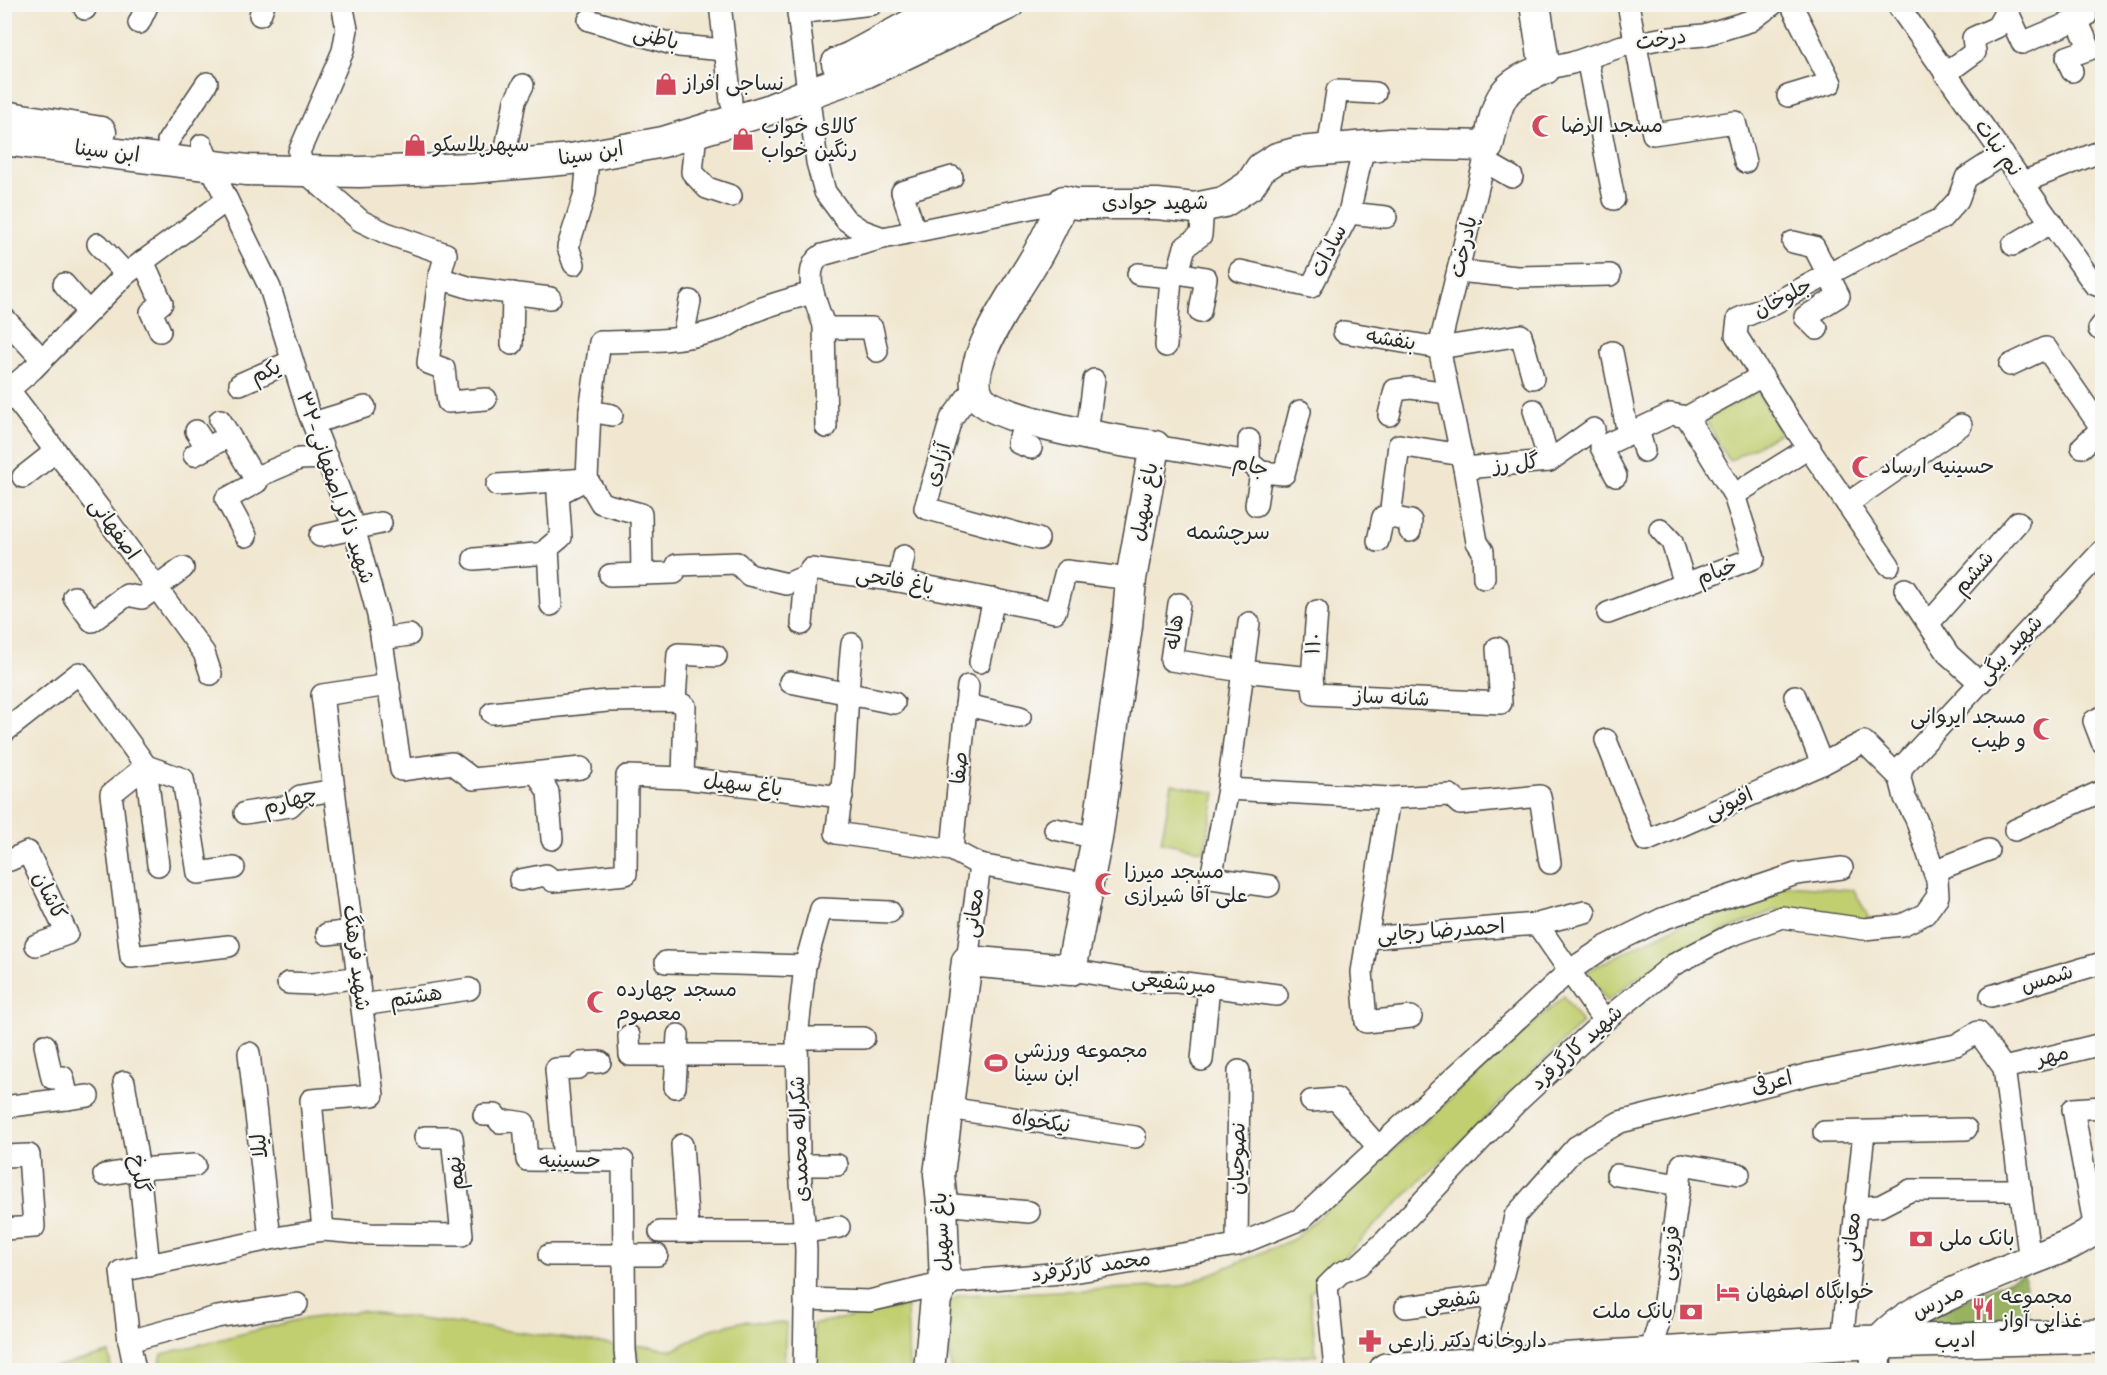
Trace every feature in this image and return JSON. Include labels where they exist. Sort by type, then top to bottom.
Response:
[{"type":"main road","name":"ادیب","points":[[1386,1371],[1842,1343],[1877,1357],[2103,1336]]},
{"type":"street","points":[[342,4],[348,29],[343,51],[302,162],[361,220],[386,233],[446,254],[439,278],[428,363],[444,369],[448,402],[486,399]]},
{"type":"street","points":[[720,4],[730,101]]},
{"type":"street","points":[[872,4],[798,14],[817,162],[825,192],[846,220],[861,230],[883,238]]},
{"type":"street","name":"ابن سینا","points":[[4,116],[90,131],[168,141],[247,170],[355,155],[506,148],[580,140],[653,125],[730,101],[865,73],[952,10],[1009,4]]},
{"type":"street","points":[[1512,177],[1486,153],[1498,104],[1507,88],[1525,76],[1545,69],[1535,4]]},
{"type":"street","points":[[1628,4],[1653,134],[1735,122],[1745,162]]},
{"type":"street","name":"درخت","points":[[1545,69],[1622,46],[1704,35],[1750,21],[1773,4]]},
{"type":"street","points":[[1788,96],[1831,83],[1791,4]]},
{"type":"street","name":"نم نبات","points":[[1897,4],[2094,284],[2103,287]]},
{"type":"street","points":[[1945,74],[1975,52],[1973,38],[1997,27],[2008,7]]},
{"type":"street","points":[[2008,7],[2022,43],[2082,18],[2090,49],[2067,57],[2072,70]]},
{"type":"street","name":"باطنی","points":[[589,20],[679,45],[725,50]]},
{"type":"street","points":[[1587,58],[1614,199]]},
{"type":"street","points":[[168,141],[207,83]]},
{"type":"street","name":"ابن سینا","points":[[302,162],[359,172],[472,168],[588,156],[663,142],[768,110],[808,83]]},
{"type":"street","points":[[506,148],[515,101],[522,85]]},
{"type":"street","points":[[1328,149],[1337,91],[1375,93]]},
{"type":"street","points":[[696,132],[692,172],[707,188],[731,196]]},
{"type":"street","name":"ابن سینا","points":[[4,140],[206,155]]},
{"type":"street","name":"شهید جوادی","points":[[826,427],[824,325],[812,293],[813,264],[822,255],[883,238],[1064,201],[1077,204],[1203,206],[1224,202],[1250,185],[1262,168],[1277,158],[1299,152],[1390,144],[1486,153]]},
{"type":"street","name":"سادات","points":[[1240,271],[1311,286],[1349,213],[1364,146]]},
{"type":"street","points":[[2023,182],[2103,151]]},
{"type":"street","name":"پادرخت","points":[[1439,348],[1486,153]]},
{"type":"street","name":"جلوخان","points":[[1889,565],[1792,424],[1736,335],[1738,319],[1769,306],[1941,219],[1958,200],[1966,178],[2003,154]]},
{"type":"street","name":"۳۲-شهید ذاکر اصفهانی","points":[[206,155],[270,288],[313,423],[354,528],[378,615],[401,771],[452,764],[472,779],[581,768]]},
{"type":"street","points":[[574,264],[568,247],[585,193],[588,156]]},
{"type":"street","points":[[915,231],[902,192],[952,177]]},
{"type":"street","points":[[7,392],[126,273],[227,200]]},
{"type":"street","points":[[976,385],[976,373],[982,349],[1034,261],[1064,201]]},
{"type":"street","points":[[1166,346],[1175,275],[1185,248],[1201,235],[1203,206]]},
{"type":"street","points":[[1349,213],[1386,217]]},
{"type":"street","points":[[2013,245],[2052,222]]},
{"type":"street","points":[[1794,242],[1814,247],[1839,296],[1805,317],[1816,329]]},
{"type":"street","points":[[98,244],[126,273]]},
{"type":"street","points":[[143,261],[162,303],[151,312],[160,331]]},
{"type":"street","points":[[1458,271],[1517,277],[1610,275]]},
{"type":"street","points":[[1138,274],[1206,278],[1200,312]]},
{"type":"street","points":[[439,278],[471,288],[550,298]]},
{"type":"street","points":[[64,285],[88,312]]},
{"type":"street","points":[[512,344],[513,293]]},
{"type":"street","points":[[642,574],[641,514],[601,503],[587,480],[590,411],[600,342],[644,341],[721,330],[748,314],[774,303],[812,293]]},
{"type":"street","points":[[683,337],[690,301]]},
{"type":"street","points":[[4,318],[42,359]]},
{"type":"street","points":[[824,325],[831,328],[872,328],[877,351]]},
{"type":"street","name":"بنفشه","points":[[1344,332],[1439,348],[1521,335],[1533,378]]},
{"type":"street","points":[[1439,348],[1463,461],[1477,542],[1483,551],[1484,578]]},
{"type":"street","points":[[2010,365],[2046,348],[2102,428],[2082,447]]},
{"type":"street","points":[[1612,352],[1633,432],[1644,451]]},
{"type":"street","name":"یکم","points":[[240,384],[292,361]]},
{"type":"street","points":[[1616,476],[1601,447],[1671,414],[1687,417],[1762,376]]},
{"type":"street","points":[[1087,434],[1094,380]]},
{"type":"street","name":"باغ سهیل","points":[[976,385],[978,396],[987,406],[1028,434],[1087,434],[1155,446],[1131,579],[1127,626],[1097,838],[1071,970]]},
{"type":"street","name":"آزادی","points":[[976,385],[951,419],[925,508],[1038,538]]},
{"type":"street","points":[[1389,415],[1395,390],[1411,388],[1448,393]]},
{"type":"street","name":"اصفهانی","points":[[7,392],[56,451],[157,587],[204,653],[211,674]]},
{"type":"street","points":[[313,423],[365,406]]},
{"type":"street","points":[[1534,410],[1549,461]]},
{"type":"street","points":[[590,411],[612,415]]},
{"type":"street","name":"جام","points":[[1155,446],[1284,474],[1300,411]]},
{"type":"street","points":[[1687,417],[1734,495],[1809,447]]},
{"type":"street","points":[[1847,504],[1961,426]]},
{"type":"street","points":[[199,445],[225,428],[257,482],[226,499],[246,536]]},
{"type":"street","name":"گل رز","points":[[1390,517],[1399,445],[1463,461],[1549,461],[1594,429]]},
{"type":"street","points":[[1249,440],[1255,467],[1256,505]]},
{"type":"street","points":[[23,477],[56,451]]},
{"type":"street","points":[[254,478],[299,459],[327,458]]},
{"type":"street","points":[[497,485],[587,480]]},
{"type":"street","points":[[551,605],[548,548],[561,537],[558,494],[587,480]]},
{"type":"street","name":"خیام","points":[[1608,613],[1754,558],[1734,495]]},
{"type":"street","points":[[1378,541],[1383,517],[1410,520],[1410,531]]},
{"type":"street","name":"ششم","points":[[1929,623],[2018,522]]},
{"type":"street","points":[[320,536],[381,523]]},
{"type":"street","name":"خیام","points":[[1660,529],[1672,542],[1685,584]]},
{"type":"street","name":"شهید بیگی","points":[[1900,778],[1902,767],[2103,551]]},
{"type":"street","points":[[474,559],[548,553]]},
{"type":"street","points":[[899,581],[904,556]]},
{"type":"street","name":"باغ فاتحی","points":[[610,575],[674,573],[677,565],[737,563],[749,575],[786,584],[806,576],[811,569],[899,581],[1055,612],[1066,571],[1131,579]]},
{"type":"street","points":[[75,597],[92,621],[127,595],[142,598],[183,568]]},
{"type":"street","points":[[802,624],[806,576]]},
{"type":"street","points":[[1905,589],[1948,655],[1980,682]]},
{"type":"street","points":[[980,662],[994,599]]},
{"type":"street","name":"هاله","points":[[1179,604],[1171,660],[1242,671]]},
{"type":"street","name":"۱۱۰","points":[[1312,678],[1317,611]]},
{"type":"street","points":[[1250,622],[1228,789],[1211,878],[1269,886]]},
{"type":"street","points":[[382,639],[409,635]]},
{"type":"street","points":[[852,644],[846,693],[842,797],[836,833],[952,850],[981,865],[1088,885]]},
{"type":"street","name":"شانه ساز","points":[[1312,678],[1314,694],[1501,703],[1497,648]]},
{"type":"street","points":[[675,700],[678,654],[716,656]]},
{"type":"street","points":[[1242,671],[1312,678]]},
{"type":"street","points":[[4,732],[79,673],[146,766],[158,865]]},
{"type":"street","points":[[790,682],[894,703]]},
{"type":"street","name":"شهید فرهنگ","points":[[324,1230],[311,1100],[373,1095],[322,695],[389,685]]},
{"type":"street","name":"صفا","points":[[952,850],[967,695],[1020,717]]},
{"type":"street","points":[[1795,696],[1822,764]]},
{"type":"street","points":[[492,713],[607,701],[675,700],[685,706],[683,778]]},
{"type":"street","points":[[2103,717],[2094,722],[2103,742]]},
{"type":"street","name":"افیونی","points":[[1606,740],[1646,840],[1822,764],[1864,742],[1900,778]]},
{"type":"street","points":[[146,766],[183,779],[198,873],[234,868]]},
{"type":"street","points":[[146,766],[111,794],[132,957],[229,946]]},
{"type":"street","points":[[537,773],[548,792],[552,839]]},
{"type":"street","name":"باغ سهیل","points":[[520,880],[546,875],[554,881],[626,874],[627,776],[683,778],[842,797]]},
{"type":"street","points":[[1900,778],[1905,798],[1916,819],[1936,875],[1988,850]]},
{"type":"street","points":[[1228,789],[1389,798],[1450,795],[1460,804],[1540,796],[1550,863]]},
{"type":"street","name":"چهارم","points":[[245,813],[290,806],[300,796],[334,790]]},
{"type":"street","points":[[2015,830],[2103,791]]},
{"type":"street","name":"احمدرضا رجایی","points":[[1389,798],[1368,938],[1537,924],[1585,912]]},
{"type":"street","points":[[1055,829],[1097,838]]},
{"type":"street","name":"کاشان","points":[[4,858],[10,861],[27,852],[67,934],[36,945]]},
{"type":"street","name":"معانی","points":[[967,961],[981,865]]},
{"type":"street","points":[[1237,1245],[1301,1219],[1569,971],[1605,947],[1662,919],[1796,874],[1842,868]]},
{"type":"street","name":"شهید کارگرفرد","points":[[1335,1371],[1327,1286],[1340,1273],[1359,1265],[1384,1242],[1516,1103],[1604,1022],[1673,965],[1729,936],[1782,916],[1864,928],[1902,925],[1925,914],[1938,896],[1936,875]]},
{"type":"street","name":"شکراله محمدی","points":[[804,1371],[804,1232],[797,1046],[805,966],[821,909],[890,912]]},
{"type":"street","points":[[1537,924],[1604,1022]]},
{"type":"street","points":[[327,934],[353,931]]},
{"type":"street","points":[[1368,938],[1362,972],[1366,1022],[1411,1017]]},
{"type":"street","points":[[967,961],[1071,970]]},
{"type":"street","name":"باغ سهیل","points":[[929,1371],[936,1298],[945,1283],[939,1174],[967,961]]},
{"type":"street","points":[[666,962],[805,966]]},
{"type":"street","name":"شمس","points":[[1991,996],[2103,963]]},
{"type":"street","name":"میرشفیعی","points":[[1071,970],[1144,982],[1177,982],[1277,995]]},
{"type":"street","points":[[288,983],[312,984],[359,977]]},
{"type":"street","points":[[1202,1060],[1209,986]]},
{"type":"street","name":"هشتم","points":[[362,1005],[469,989]]},
{"type":"street","name":"اعرفی","points":[[1479,1365],[1498,1295],[1515,1216],[1576,1147],[1620,1122],[1810,1074],[1956,1045],[1978,1032],[2004,1068],[2030,1261]]},
{"type":"street","points":[[629,1036],[630,1055],[677,1045],[797,1046],[864,1038]]},
{"type":"street","name":"مهر","points":[[2004,1068],[2103,1044]]},
{"type":"street","points":[[6,1101],[78,1097],[63,1077],[52,1078],[45,1045]]},
{"type":"street","points":[[675,1087],[677,1045]]},
{"type":"street","name":"لیلا","points":[[249,1053],[270,1239]]},
{"type":"street","points":[[564,1160],[556,1069],[578,1068],[580,1063],[600,1062]]},
{"type":"street","name":"نصوحیان","points":[[1237,1245],[1239,1071]]},
{"type":"street","name":"گلرخ","points":[[124,1082],[139,1169],[149,1266]]},
{"type":"street","points":[[1311,1101],[1336,1099],[1378,1148]]},
{"type":"street","points":[[2099,1227],[2073,1109],[2103,1107]]},
{"type":"street","name":"نیکخواه","points":[[948,1108],[1135,1137]]},
{"type":"street","name":"حسینیه","points":[[484,1115],[495,1115],[500,1122],[511,1120],[524,1123],[527,1160],[623,1161],[624,1255]]},
{"type":"street","points":[[1824,1132],[1966,1129]]},
{"type":"street","name":"معانی","points":[[1842,1343],[1864,1132]]},
{"type":"street","name":"نهم","points":[[324,1230],[370,1234],[462,1235],[452,1137],[425,1137]]},
{"type":"street","points":[[682,1146],[688,1230]]},
{"type":"street","points":[[4,1156],[29,1155],[34,1227],[4,1229]]},
{"type":"street","name":"قزوینی","points":[[1654,1355],[1654,1340],[1663,1309],[1682,1164],[1739,1174]]},
{"type":"street","points":[[104,1175],[139,1169],[195,1165]]},
{"type":"street","points":[[800,1166],[837,1165]]},
{"type":"street","points":[[1617,1175],[1680,1185]]},
{"type":"street","points":[[1855,1208],[1880,1206],[1911,1190],[2021,1190]]},
{"type":"street","points":[[942,1204],[1029,1212]]},
{"type":"street","points":[[660,1232],[688,1230],[804,1232],[839,1227]]},
{"type":"street","name":"مدرس","points":[[1877,1357],[1893,1325],[1915,1312],[1953,1293],[2069,1245],[2099,1227]]},
{"type":"street","points":[[135,1371],[121,1271],[270,1239],[324,1230]]},
{"type":"street","name":"محمد کارگرفرد","points":[[805,1299],[869,1301],[945,1283],[1073,1272],[1237,1245]]},
{"type":"street","points":[[549,1255],[657,1255]]},
{"type":"street","points":[[624,1255],[627,1371]]},
{"type":"street","name":"شفیعی","points":[[1406,1307],[1498,1295]]},
{"type":"street","points":[[129,1341],[218,1317],[297,1304]]},
{"type":"green space","points":[[1757,391],[1780,433],[1729,461],[1705,419]]},
{"type":"green space","points":[[1172,784],[1216,793],[1204,851],[1161,842]]},
{"type":"green space","points":[[1787,885],[1854,890],[1871,922],[1775,910],[1717,934],[1637,978],[1607,1001],[1587,971],[1697,916]]},
{"type":"green space","points":[[1564,996],[1582,1023],[1372,1228],[1310,1293],[1316,1355],[1107,1370],[951,1370],[948,1303],[960,1295],[1182,1286],[1294,1239]]},
{"type":"green space","points":[[2024,1274],[2030,1328],[1909,1325]]},
{"type":"green space","points":[[907,1306],[909,1370],[813,1370],[813,1324]]},
{"type":"green space","points":[[360,1311],[614,1345],[616,1370],[159,1370],[162,1354],[297,1320]]},
{"type":"green space","points":[[744,1321],[786,1323],[784,1370],[640,1370],[636,1345],[674,1350],[708,1330]]},
{"type":"green space","points":[[109,1353],[111,1370],[43,1370]]},
{"type":"place","name":"نساجی افراز","points":[[666,84]]},
{"type":"place","name":"مسجد الرضا","points":[[1543,126]]},
{"type":"place","name":"کالای خواب رنگین خواب","points":[[743,139]]},
{"type":"place","name":"سپهرپلاسکو","points":[[415,145]]},
{"type":"place","name":"حسینیه ارساد","points":[[1863,467]]},
{"type":"place","name":"مسجد ایروانی و طیب","points":[[2044,729]]},
{"type":"place","name":"مسجد میرزا علی آقا شیرازی","points":[[1106,884]]},
{"type":"place","name":"مسجد چهارده معصوم","points":[[598,1002]]},
{"type":"place","name":"مجموعه ورزشی ابن سینا","points":[[996,1063]]},
{"type":"place","name":"بانک ملی","points":[[1921,1239]]},
{"type":"place","name":"خوابگاه اصفهان","points":[[1728,1292]]},
{"type":"place","name":"مجموعه غذایی آواز","points":[[1983,1309]]},
{"type":"place","name":"بانک ملت","points":[[1691,1312]]},
{"type":"place","name":"داروخانه دکتر زارعی","points":[[1370,1341]]},
{"type":"district","name":"سرچشمه","points":[[1228,533]]}]
